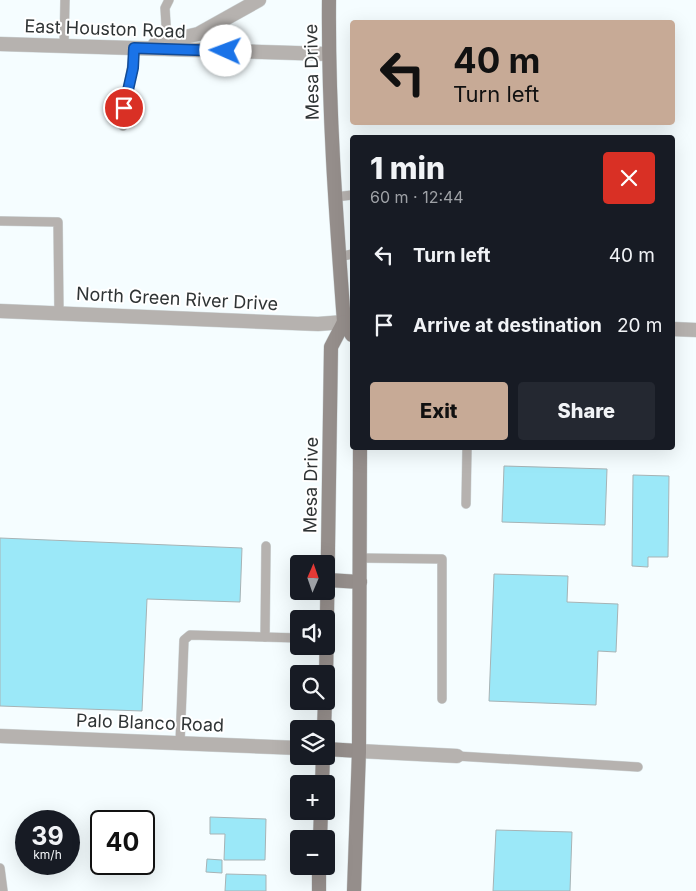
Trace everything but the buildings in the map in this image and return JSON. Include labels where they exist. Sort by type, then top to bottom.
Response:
[{"type":"main road","name":"Mesa Drive","points":[[328,555],[331,347],[348,322],[346,256],[335,197],[328,54],[329,0]]},
{"type":"main road","points":[[354,891],[359,751],[360,450]]},
{"type":"main road","points":[[335,580],[360,582]]},
{"type":"main road","points":[[335,750],[359,751]]},
{"type":"main road","points":[[319,875],[319,891]]},
{"type":"street","points":[[134,48],[198,34],[260,0]]},
{"type":"street","name":"East Houston Road","points":[[0,44],[328,54]]},
{"type":"street","name":"North Green River Drive","points":[[0,311],[318,324],[348,322]]},
{"type":"street","points":[[675,329],[696,330]]},
{"type":"street","name":"Palo Blanco Road","points":[[0,736],[290,748]]},
{"type":"street","points":[[359,751],[457,756]]},
{"type":"lane","points":[[64,46],[65,0]]},
{"type":"lane","points":[[167,41],[165,8],[169,0]]},
{"type":"lane","points":[[123,126],[124,108],[133,68],[134,48]]},
{"type":"lane","points":[[335,197],[350,195]]},
{"type":"lane","points":[[0,221],[58,222],[59,313]]},
{"type":"lane","points":[[466,504],[467,450]]},
{"type":"lane","points":[[265,637],[266,546]]},
{"type":"lane","points":[[360,558],[442,559],[442,699]]},
{"type":"lane","points":[[180,743],[184,640],[186,636],[290,638]]},
{"type":"lane","points":[[457,756],[638,767]]},
{"type":"lane","points":[[0,868],[3,891]]},
{"type":"route","points":[[124,108],[133,68],[134,48],[226,51]]}]
